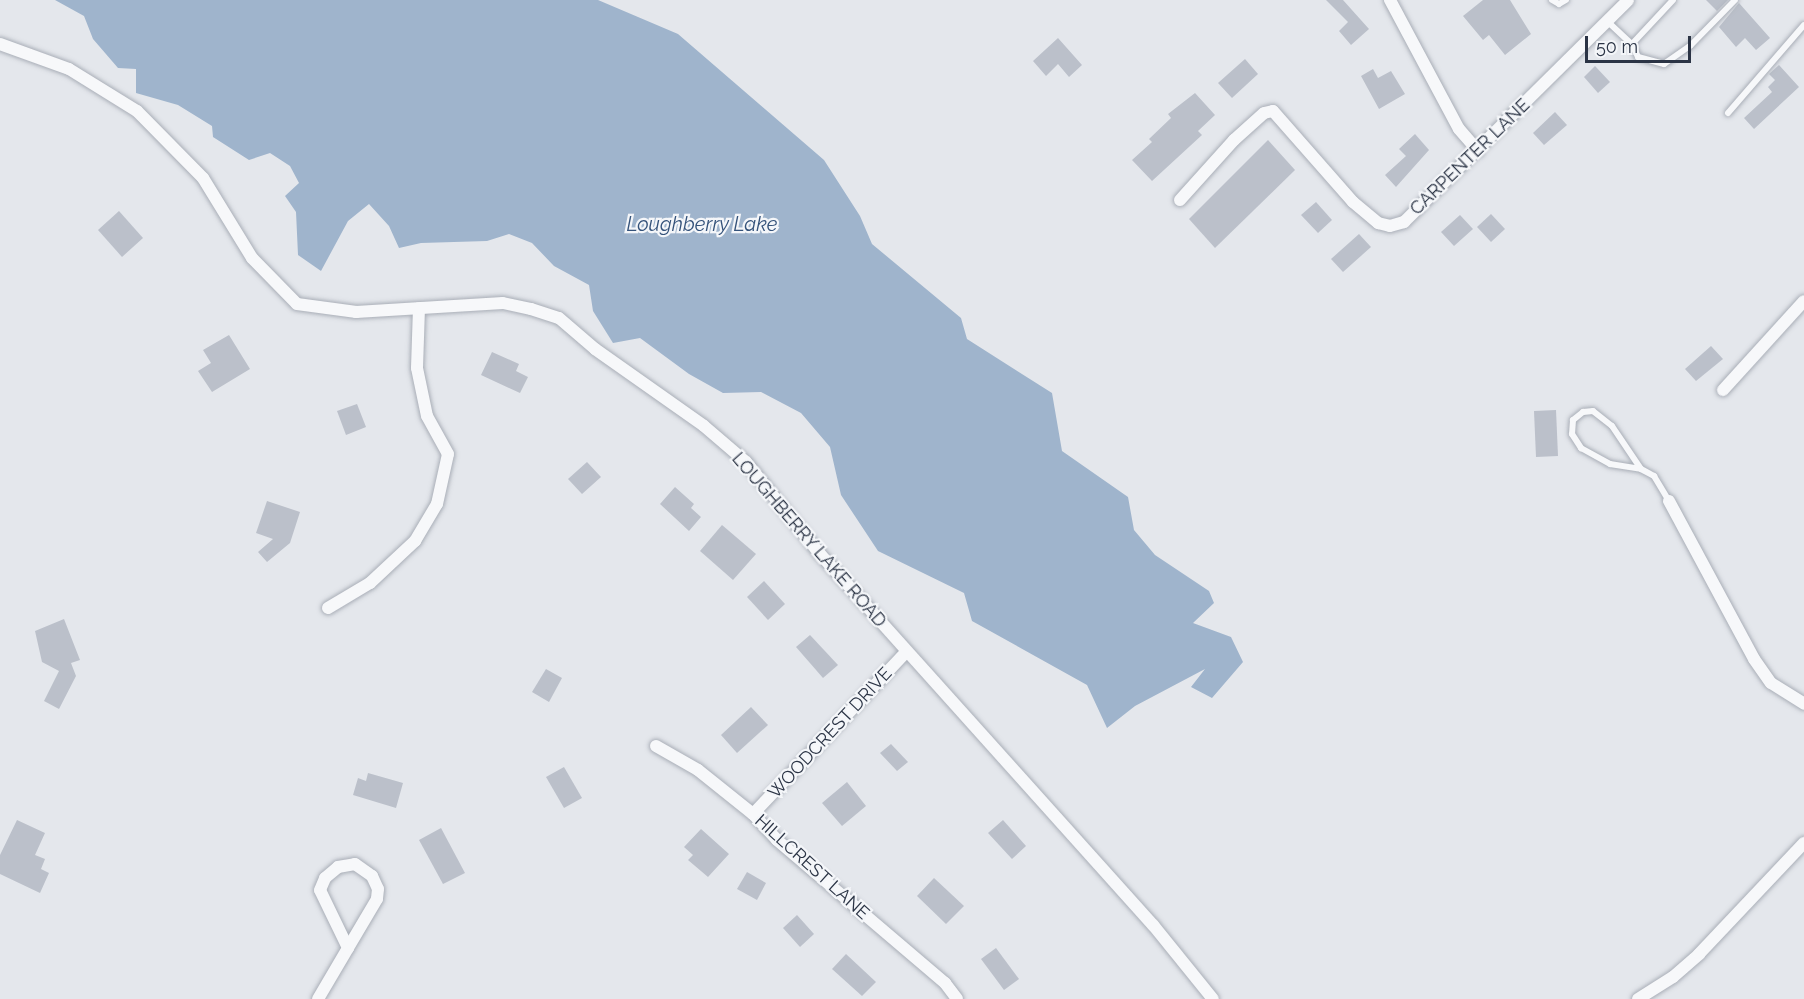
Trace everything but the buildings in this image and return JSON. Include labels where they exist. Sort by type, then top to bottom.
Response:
[{"type":"street","points":[[1390,0],[1459,129],[1478,151]]},
{"type":"street","name":"CARPENTER LANE","points":[[1180,200],[1234,140],[1264,113],[1273,111],[1353,202],[1378,222],[1390,226],[1404,222],[1628,0]]},
{"type":"street","name":"LOUGHBERRY LAKE ROAD","points":[[0,44],[69,69],[137,111],[203,178],[252,258],[297,304],[356,312],[503,303],[559,318],[595,349],[704,426],[746,462],[906,652],[1153,925],[1213,999]]},
{"type":"street","points":[[1723,390],[1804,301]]},
{"type":"street","points":[[328,608],[370,583],[416,541],[437,504],[448,454],[427,416],[417,368],[419,308]]},
{"type":"street","points":[[1668,501],[1754,659],[1771,683],[1804,704]]},
{"type":"street","name":"WOODCREST DRIVE","points":[[753,814],[906,652]]},
{"type":"street","name":"HILLCREST LANE","points":[[656,746],[698,770],[753,814],[777,840],[945,983],[957,999]]},
{"type":"street","points":[[1638,999],[1673,977],[1699,954],[1804,843]]},
{"type":"street","points":[[318,999],[377,899],[378,889],[372,876],[355,864],[338,867],[325,878],[320,890],[348,948]]},
{"type":"lane","points":[[1552,0],[1559,4],[1566,0]]},
{"type":"lane","points":[[1632,44],[1674,0]]},
{"type":"lane","points":[[1607,21],[1632,44],[1638,57],[1664,64],[1690,46],[1735,0]]},
{"type":"lane","points":[[1728,113],[1804,25]]},
{"type":"lane","points":[[1641,469],[1612,426],[1593,411],[1583,412],[1574,420],[1572,434],[1581,448],[1610,464],[1641,469],[1654,476],[1668,501]]},
{"type":"water","name":"Loughberry Lake","points":[[55,0],[598,0],[678,34],[824,160],[860,216],[872,244],[961,318],[967,339],[1052,393],[1062,451],[1128,497],[1134,530],[1155,555],[1209,591],[1214,603],[1193,623],[1231,637],[1243,662],[1212,698],[1191,687],[1205,669],[1135,706],[1107,728],[1087,685],[972,621],[964,593],[878,551],[841,495],[830,447],[801,413],[761,392],[723,393],[689,374],[640,338],[613,343],[593,311],[589,285],[554,266],[532,243],[509,234],[487,241],[421,243],[399,248],[389,226],[369,204],[348,221],[321,271],[298,255],[296,212],[285,196],[299,183],[290,166],[270,153],[249,160],[213,137],[212,126],[178,105],[136,93],[136,69],[118,68],[93,39],[84,16]]}]
